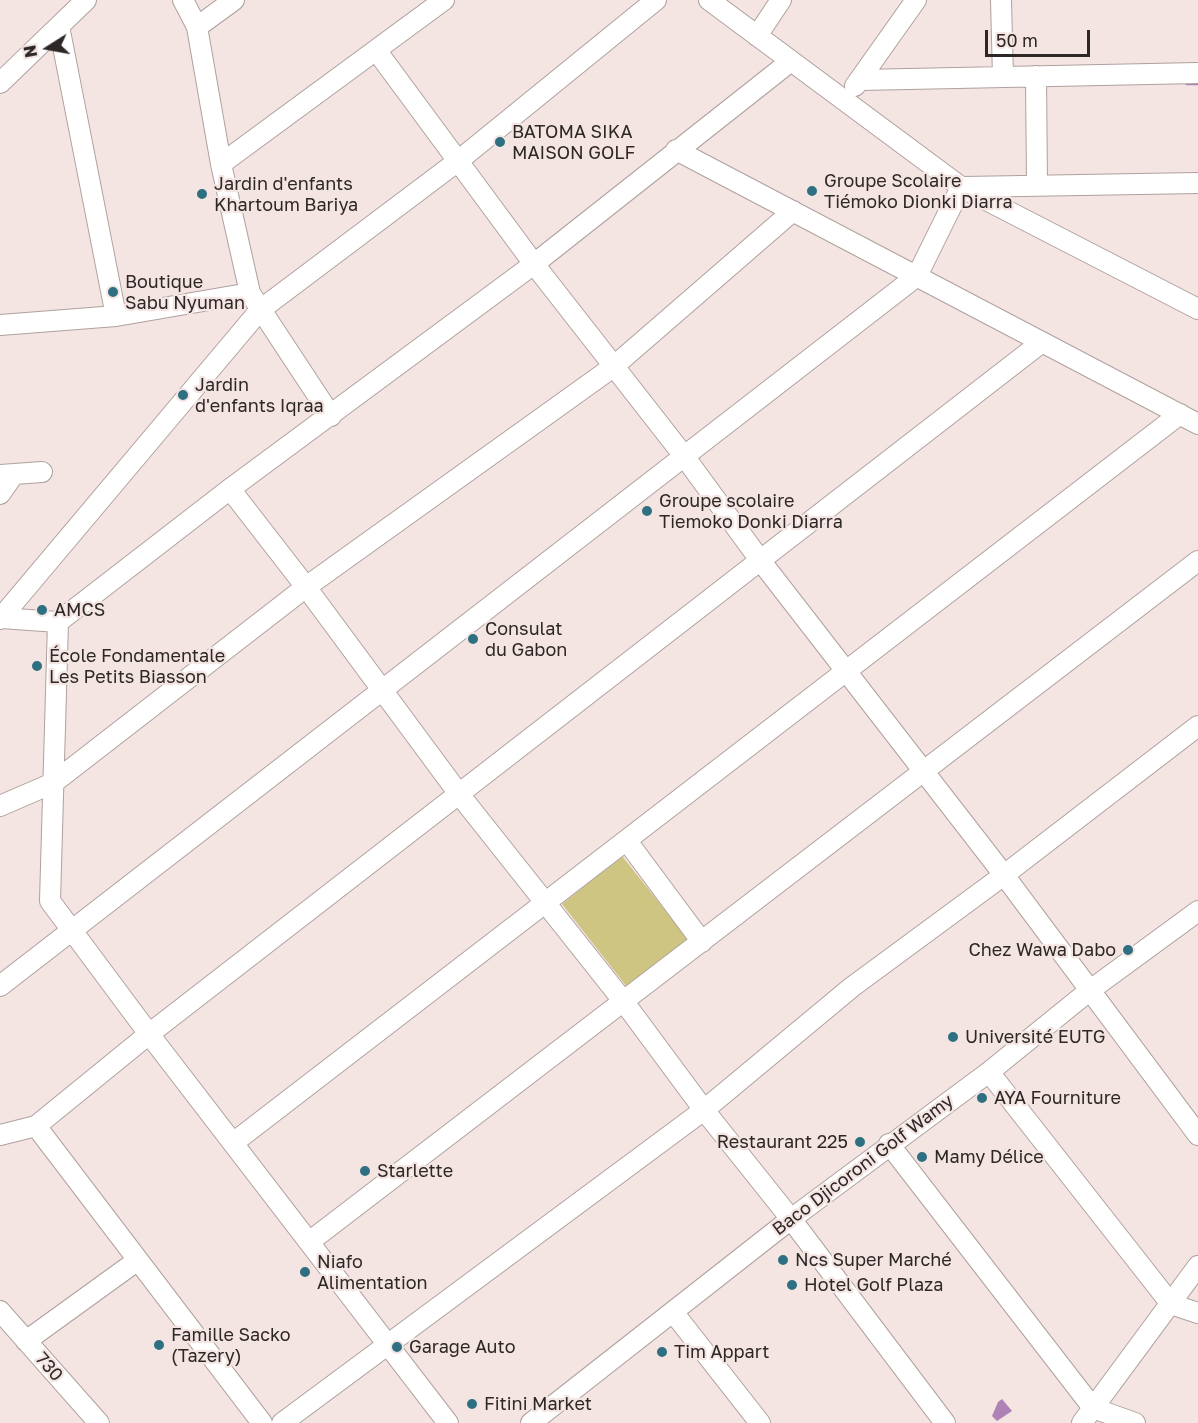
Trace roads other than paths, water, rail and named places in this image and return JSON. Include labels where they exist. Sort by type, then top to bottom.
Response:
[{"type":"street","points":[[0,83],[86,0]]},
{"type":"street","points":[[183,0],[196,27],[221,164],[255,301],[331,416]]},
{"type":"street","points":[[196,27],[234,0]]},
{"type":"street","points":[[221,164],[444,0]]},
{"type":"street","points":[[0,618],[255,301],[458,161],[656,0]]},
{"type":"street","points":[[709,0],[961,187],[1198,309]]},
{"type":"street","points":[[757,36],[782,0]]},
{"type":"street","points":[[845,101],[916,0]]},
{"type":"street","points":[[1001,0],[1003,77]]},
{"type":"street","points":[[59,26],[116,316]]},
{"type":"street","points":[[376,50],[534,264],[925,772],[1198,1135]]},
{"type":"street","points":[[0,618],[58,622],[230,489],[534,264],[790,60]]},
{"type":"street","points":[[860,80],[1198,74]]},
{"type":"street","points":[[1036,76],[1037,184]]},
{"type":"street","points":[[676,150],[1198,423]]},
{"type":"street","points":[[961,187],[1198,183]]},
{"type":"street","points":[[0,986],[917,276],[961,187]]},
{"type":"street","points":[[0,806],[53,783],[306,587],[613,367],[794,211]]},
{"type":"street","points":[[0,325],[116,316],[255,301]]},
{"type":"street","points":[[0,1135],[36,1126],[149,1034],[1042,342]]},
{"type":"street","points":[[232,1143],[1180,414]]},
{"type":"street","points":[[0,494],[7,475],[42,472]]},
{"type":"street","points":[[230,489],[306,587],[459,794],[624,1002],[704,1110],[945,1423]]},
{"type":"street","points":[[309,1242],[1198,561]]},
{"type":"street","points":[[58,622],[50,901],[232,1143],[448,1423]]},
{"type":"street","points":[[282,1423],[704,1110],[852,987],[1004,876],[1198,726]]},
{"type":"street","points":[[627,841],[702,942]]},
{"type":"street","name":"Baco Djicoroni Golf Wamy","points":[[531,1423],[790,1219],[989,1072],[1089,991],[1196,918]]},
{"type":"street","points":[[989,1072],[1171,1304],[1198,1313]]},
{"type":"street","points":[[36,1126],[262,1423]]},
{"type":"street","points":[[889,1144],[1088,1415],[1135,1423]]},
{"type":"street","points":[[26,1341],[138,1260]]},
{"type":"street","points":[[1088,1415],[1198,1266]]},
{"type":"street","name":"730","points":[[0,1311],[99,1423]]},
{"type":"street","points":[[673,1312],[760,1423]]},
{"type":"waterway","points":[[1187,83],[1198,83]]},
{"type":"place","name":"BATOMA SIKA MAISON GOLF","points":[[500,142]]},
{"type":"place","name":"Groupe Scolaire Tiémoko Dionki Diarra","points":[[812,191]]},
{"type":"place","name":"Jardin d'enfants Khartoum Bariya","points":[[202,194]]},
{"type":"place","name":"Boutique Sabu Nyuman","points":[[113,292]]},
{"type":"place","name":"Jardin d'enfants Iqraa","points":[[183,395]]},
{"type":"place","name":"Groupe scolaire Tiemoko Donki Diarra","points":[[647,511]]},
{"type":"place","name":"AMCS","points":[[42,610]]},
{"type":"place","name":"Consulat du Gabon","points":[[473,639]]},
{"type":"place","name":"École Fondamentale Les Petits Biasson","points":[[37,666]]},
{"type":"place","name":"Chez Wawa Dabo","points":[[1128,950]]},
{"type":"place","name":"Université EUTG","points":[[953,1037]]},
{"type":"place","name":"AYA Fourniture","points":[[982,1098]]},
{"type":"place","name":"Restaurant 225","points":[[860,1142]]},
{"type":"place","name":"Mamy Délice","points":[[922,1157]]},
{"type":"place","name":"Starlette","points":[[365,1171]]},
{"type":"place","name":"Ncs Super Marché","points":[[783,1260]]},
{"type":"place","name":"Niafo Alimentation","points":[[305,1272]]},
{"type":"place","name":"Hotel Golf Plaza","points":[[792,1285]]},
{"type":"place","name":"Famille Sacko (Tazery)","points":[[159,1345]]},
{"type":"place","name":"Garage Auto","points":[[397,1347]]},
{"type":"place","name":"Tim Appart","points":[[662,1352]]},
{"type":"place","name":"Fitini Market","points":[[472,1404]]}]
